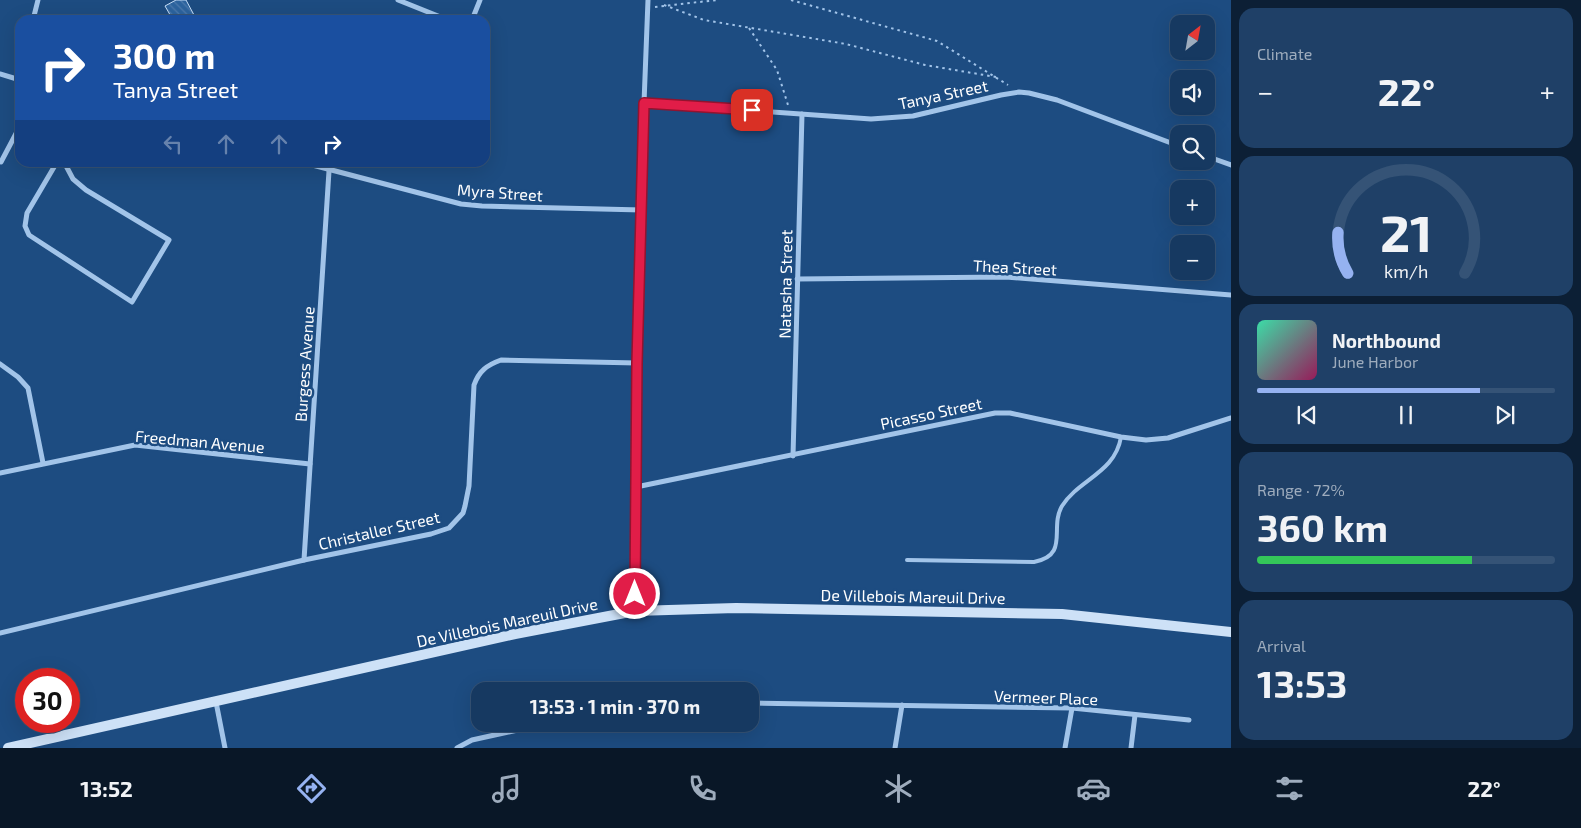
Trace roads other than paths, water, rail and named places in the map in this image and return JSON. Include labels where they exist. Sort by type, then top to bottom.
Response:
[{"type":"main road","name":"De Villebois Mareuil Drive","points":[[8,748],[515,634],[635,612],[736,608],[1062,614],[1231,632]]},
{"type":"street","points":[[34,15],[38,0]]},
{"type":"street","points":[[398,0],[436,15]]},
{"type":"street","points":[[474,15],[480,0]]},
{"type":"street","points":[[635,612],[637,363],[648,0]]},
{"type":"street","points":[[0,74],[15,79]]},
{"type":"street","name":"Tanya Street","points":[[644,103],[871,119],[912,116],[1019,92],[1040,94],[1170,143]]},
{"type":"street","name":"Natasha Street","points":[[793,456],[802,114]]},
{"type":"street","points":[[1,162],[15,135]]},
{"type":"street","points":[[1215,159],[1231,165]]},
{"type":"street","points":[[54,167],[27,213],[25,226],[30,236],[132,302],[169,240],[86,190],[73,179],[67,167]]},
{"type":"street","name":"Myra Street","points":[[317,167],[468,204],[642,210]]},
{"type":"street","name":"Burgess Avenue","points":[[304,560],[329,171]]},
{"type":"street","name":"Thea Street","points":[[797,279],[1006,278],[1231,295]]},
{"type":"street","name":"Christaller Street","points":[[0,633],[304,560],[431,534],[449,528],[463,513],[469,486],[474,385],[478,376],[489,364],[501,360],[637,363]]},
{"type":"street","points":[[0,364],[18,377],[28,388],[43,463]]},
{"type":"street","name":"Picasso Street","points":[[636,487],[995,413],[1010,413],[1121,437],[1146,440],[1168,438],[1231,418]]},
{"type":"street","name":"Freedman Avenue","points":[[0,473],[135,446],[310,464]]},
{"type":"street","points":[[216,702],[225,748]]},
{"type":"street","name":"Vermeer Place","points":[[759,703],[1072,708],[1189,720]]},
{"type":"street","points":[[895,748],[902,706]]},
{"type":"street","points":[[1065,748],[1072,708]]},
{"type":"street","points":[[1130,748],[1135,715]]},
{"type":"street","points":[[457,748],[472,740],[508,732]]},
{"type":"lane","points":[[906,560],[1034,562],[1045,560],[1057,546],[1058,519],[1064,504],[1114,457],[1120,447],[1121,437]]}]
